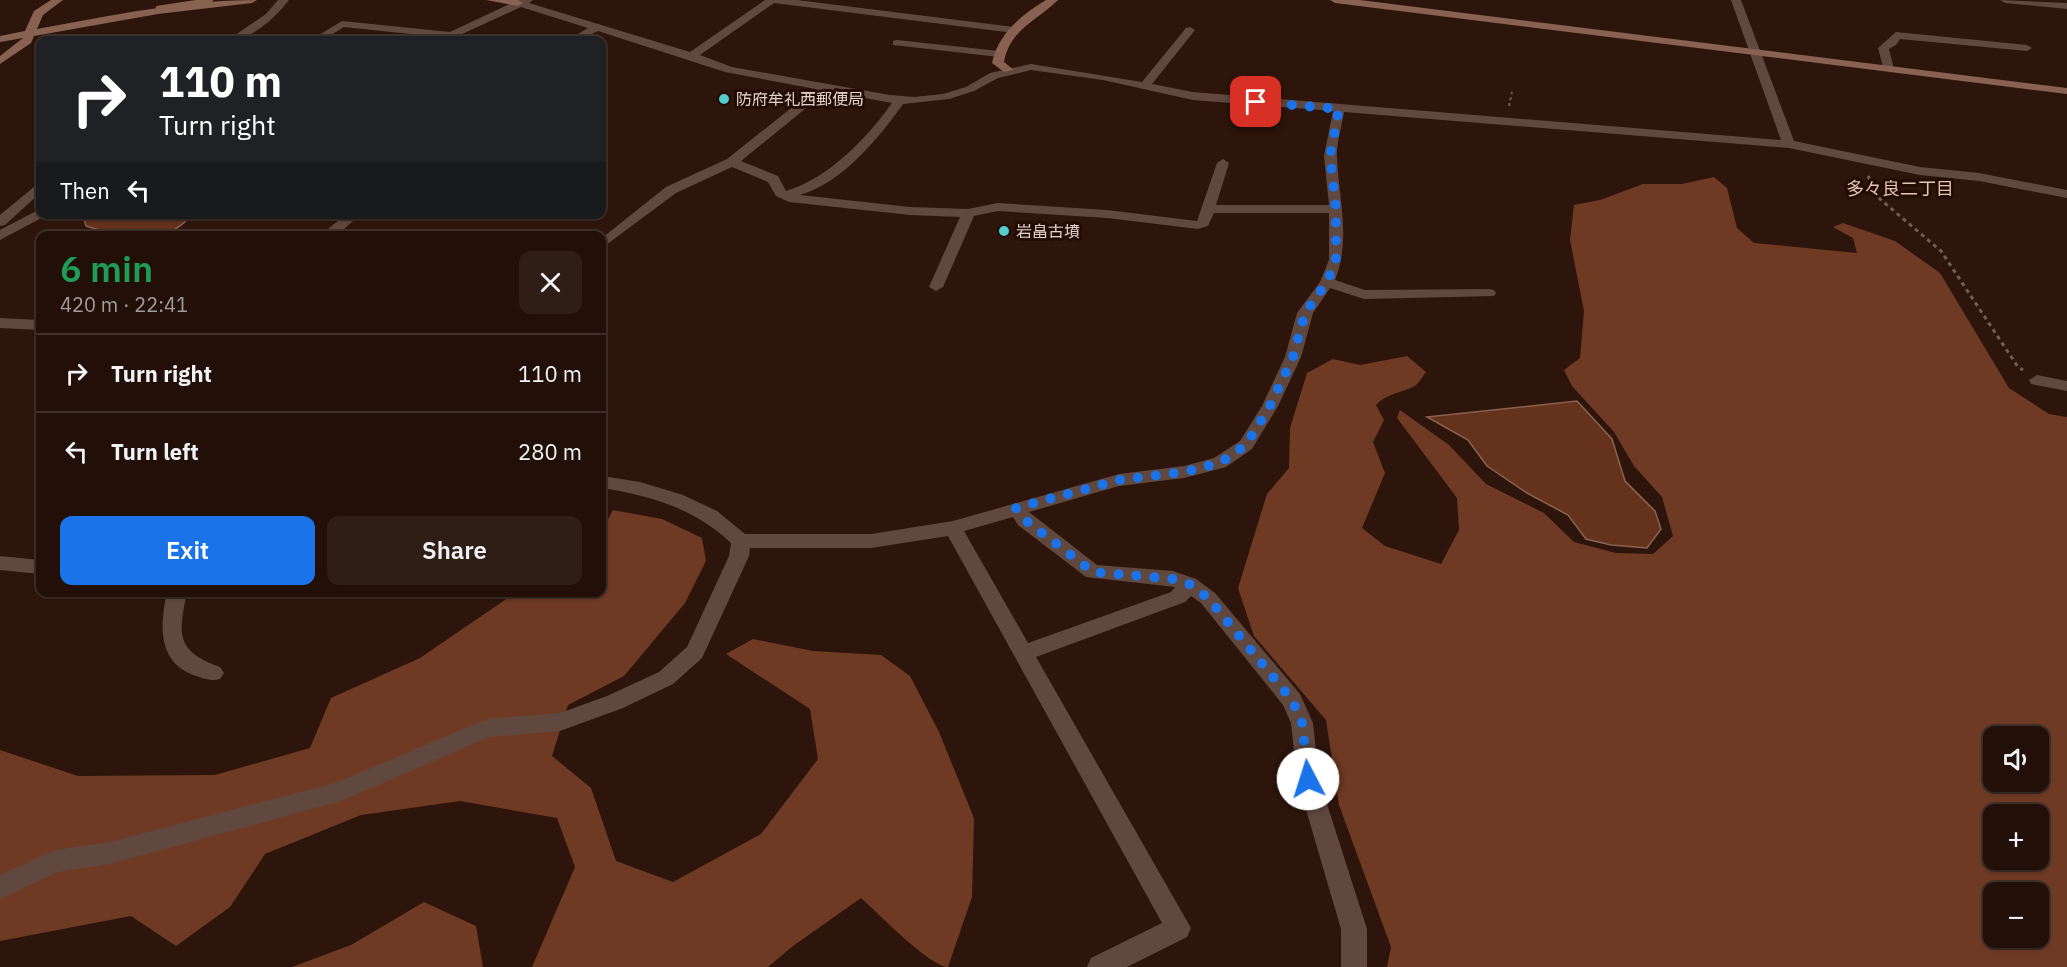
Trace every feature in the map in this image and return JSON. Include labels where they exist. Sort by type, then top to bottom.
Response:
[{"type":"street","points":[[0,61],[27,41],[32,34],[38,13],[58,0]]},
{"type":"street","points":[[0,39],[158,11],[252,0]]},
{"type":"street","points":[[239,36],[270,16],[284,0]]},
{"type":"street","points":[[491,0],[518,3],[692,56],[729,70],[900,100],[929,100],[952,96],[1008,70],[1031,67],[1145,85],[1193,96],[1789,144],[1860,159],[2067,194]]},
{"type":"street","points":[[451,36],[518,3],[530,0]]},
{"type":"street","points":[[692,56],[772,0],[1014,30]]},
{"type":"street","points":[[1008,70],[998,63],[999,54],[1014,30],[1053,0]]},
{"type":"street","points":[[1335,0],[2067,91]]},
{"type":"street","points":[[1736,0],[1789,144]]},
{"type":"street","points":[[2005,0],[2067,6]]},
{"type":"street","points":[[322,36],[342,24],[432,36]]},
{"type":"street","points":[[581,36],[596,28]]},
{"type":"street","points":[[1145,85],[1190,30]]},
{"type":"street","points":[[1888,69],[1883,48],[1892,44],[1896,35],[2027,48]]},
{"type":"street","points":[[897,43],[999,54]]},
{"type":"street","points":[[606,241],[671,190],[732,162],[824,88]]},
{"type":"street","points":[[784,195],[808,189],[864,145],[900,100]]},
{"type":"street","points":[[606,483],[645,488],[690,503],[726,525],[741,540],[871,541],[953,528],[1119,480],[1184,472],[1220,463],[1246,445],[1270,406],[1293,357],[1305,313],[1327,282],[1336,260],[1336,209],[1330,156],[1339,109]]},
{"type":"street","points":[[732,162],[773,179],[784,195],[910,211],[968,213],[998,207],[1107,214],[1198,225],[1203,223],[1209,209],[1215,181],[1223,163]]},
{"type":"street","points":[[1,229],[36,190]]},
{"type":"street","points":[[1209,209],[1336,209]]},
{"type":"street","points":[[936,286],[968,213]]},
{"type":"street","points":[[1,229],[36,215]]},
{"type":"street","points":[[333,231],[349,219]]},
{"type":"street","points":[[1327,282],[1364,295],[1489,293]]},
{"type":"street","points":[[0,323],[36,325]]},
{"type":"street","points":[[2037,380],[2067,386]]},
{"type":"street","points":[[1016,508],[1025,520],[1093,572],[1173,579],[1189,584],[1208,598],[1292,700],[1302,723],[1308,779],[1354,929],[1354,967]]},
{"type":"street","points":[[953,528],[1178,928],[1100,967]]},
{"type":"street","points":[[0,887],[56,861],[121,850],[341,790],[487,728],[560,722],[666,678],[695,652],[739,556],[741,540]]},
{"type":"street","points":[[0,563],[36,567]]},
{"type":"street","points":[[1023,653],[1178,597],[1189,584]]},
{"type":"street","points":[[176,597],[171,615],[174,646],[188,663],[213,673]]},
{"type":"path","points":[[1860,159],[1880,199],[1941,251],[2018,367],[2037,380]]},
{"type":"shaded area","points":[[1714,177],[1727,188],[1737,228],[1754,243],[1857,253],[1853,238],[1833,227],[1843,223],[1895,241],[1940,273],[2009,388],[2049,414],[2067,417],[2067,967],[1387,967],[1391,947],[1339,805],[1326,720],[1254,636],[1238,588],[1267,494],[1289,468],[1290,428],[1307,373],[1333,359],[1360,365],[1407,356],[1426,372],[1415,386],[1389,396],[1376,405],[1384,420],[1373,442],[1385,473],[1362,528],[1385,546],[1441,564],[1459,530],[1457,498],[1397,418],[1400,410],[1449,445],[1486,484],[1544,513],[1574,542],[1616,553],[1653,554],[1673,536],[1662,497],[1634,466],[1614,432],[1572,386],[1564,370],[1580,358],[1584,311],[1570,240],[1574,205],[1600,200],[1643,184],[1682,184]]},
{"type":"shaded area","points":[[84,219],[187,219],[171,231],[104,231],[86,226]]},
{"type":"shaded area","points":[[1577,401],[1612,439],[1625,481],[1655,511],[1661,529],[1647,548],[1611,545],[1586,539],[1568,515],[1527,493],[1487,466],[1468,440],[1427,417]]},
{"type":"shaded area","points":[[613,510],[662,519],[702,538],[706,561],[685,603],[624,676],[568,705],[552,756],[591,788],[616,861],[673,882],[761,834],[818,759],[810,709],[726,654],[753,639],[813,651],[881,655],[910,676],[939,732],[974,818],[972,897],[948,967],[940,965],[917,949],[861,898],[793,946],[768,967],[532,967],[575,867],[557,818],[460,801],[361,815],[265,854],[230,907],[176,946],[131,916],[0,941],[0,750],[78,776],[215,775],[310,748],[331,698],[420,658],[509,597],[606,597],[606,523]]},
{"type":"shaded area","points":[[424,902],[476,926],[483,967],[292,967],[351,945]]},
{"type":"waterway","points":[[158,8],[211,0]]},
{"type":"place","name":"防府牟礼西郵便局","points":[[724,99]]},
{"type":"place","name":"岩畠古墳","points":[[1004,231]]},
{"type":"district","name":"多々良二丁目","points":[[1900,189]]},
{"type":"route","points":[[1256,102],[1339,109],[1330,156],[1336,209],[1336,260],[1327,282],[1305,313],[1293,357],[1270,406],[1246,445],[1220,463],[1184,472],[1119,480],[1016,508],[1025,520],[1093,572],[1173,579],[1189,584],[1208,598],[1292,700],[1302,723],[1308,779]]}]
